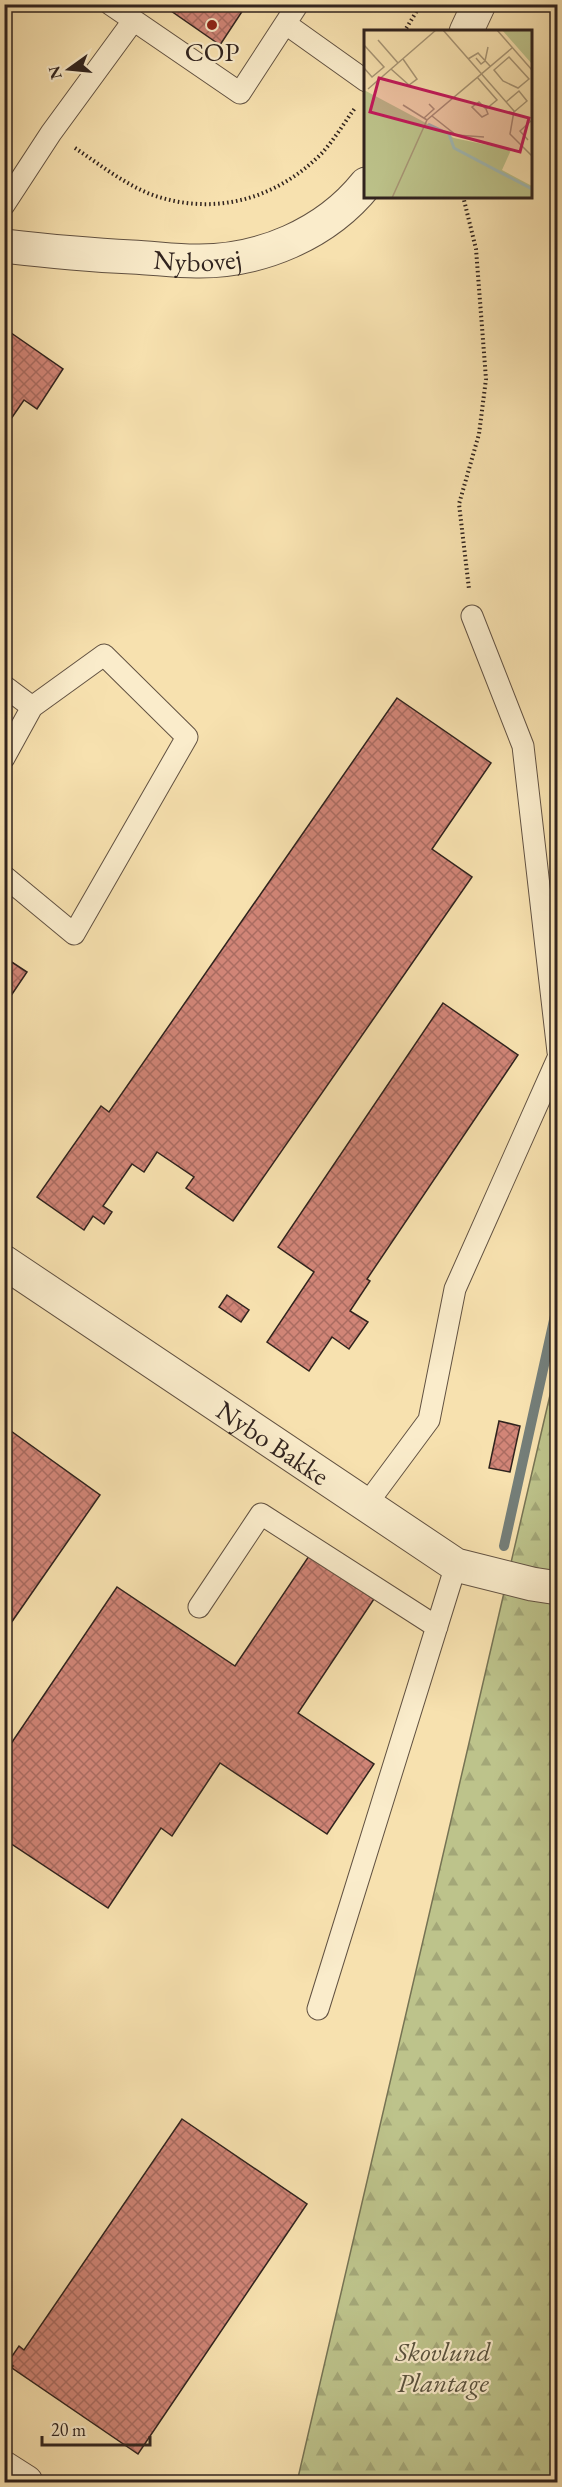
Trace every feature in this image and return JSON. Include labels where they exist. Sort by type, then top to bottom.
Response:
[{"type":"street","points":[[467,30],[479,4]]},
{"type":"street","name":"Nybovej","points":[[4,246],[77,254],[198,261],[243,257],[287,243],[325,222],[364,186]]},
{"type":"street","name":"Nybo Bakke","points":[[4,1262],[456,1565],[532,1584],[558,1588]]},
{"type":"street","points":[[4,2468],[26,2482]]},
{"type":"lane","points":[[110,4],[240,93],[298,4]]},
{"type":"lane","points":[[4,205],[12,178],[51,133],[133,21]]},
{"type":"lane","points":[[286,24],[364,80]]},
{"type":"lane","points":[[472,615],[522,746],[558,1052]]},
{"type":"lane","points":[[4,758],[32,706],[104,655],[187,737],[74,934],[4,876]]},
{"type":"lane","points":[[4,686],[32,706]]},
{"type":"lane","points":[[366,1504],[429,1420],[455,1289],[558,1058]]},
{"type":"lane","points":[[199,1607],[261,1514],[437,1627]]},
{"type":"lane","points":[[318,2009],[456,1565]]},
{"type":"path","points":[[405,30],[421,4]]},
{"type":"path","points":[[51,133],[120,178],[148,193],[176,202],[218,204],[237,202],[268,193],[297,175],[323,151],[358,103]]},
{"type":"path","points":[[463,198],[476,249],[486,379],[479,434],[459,504],[472,615]]},
{"type":"green space","name":"Skovlund Plantage","points":[[557,1365],[557,2482],[297,2482]]},
{"type":"building","name":"COP","points":[[161,4],[247,4],[220,45]]},
{"type":"building","points":[[4,328],[63,369],[37,409],[24,400],[4,429]]},
{"type":"building","points":[[397,698],[491,763],[432,849],[472,877],[233,1221],[186,1188],[194,1177],[157,1152],[144,1172],[132,1164],[103,1206],[112,1212],[104,1224],[93,1216],[84,1230],[37,1197],[101,1106],[109,1112]]},
{"type":"building","points":[[4,957],[27,972],[4,1006]]},
{"type":"building","points":[[443,1003],[518,1055],[367,1279],[370,1281],[350,1311],[368,1322],[349,1349],[332,1337],[309,1371],[267,1342],[314,1272],[278,1247]]},
{"type":"building","points":[[227,1295],[249,1310],[241,1322],[219,1307]]},
{"type":"building","points":[[499,1421],[520,1426],[510,1472],[489,1468]]},
{"type":"building","points":[[4,1426],[100,1495],[4,1633]]},
{"type":"building","points":[[309,1556],[374,1599],[298,1713],[374,1764],[327,1834],[220,1763],[172,1836],[161,1828],[108,1908],[4,1839],[4,1754],[117,1587],[235,1666]]},
{"type":"building","points":[[182,2119],[307,2204],[138,2454],[12,2368],[13,2366],[8,2362],[19,2346],[24,2350]]},
{"type":"waterway","points":[[504,1546],[558,1302]]},
{"type":"place","name":"COP","points":[[212,25]]}]
